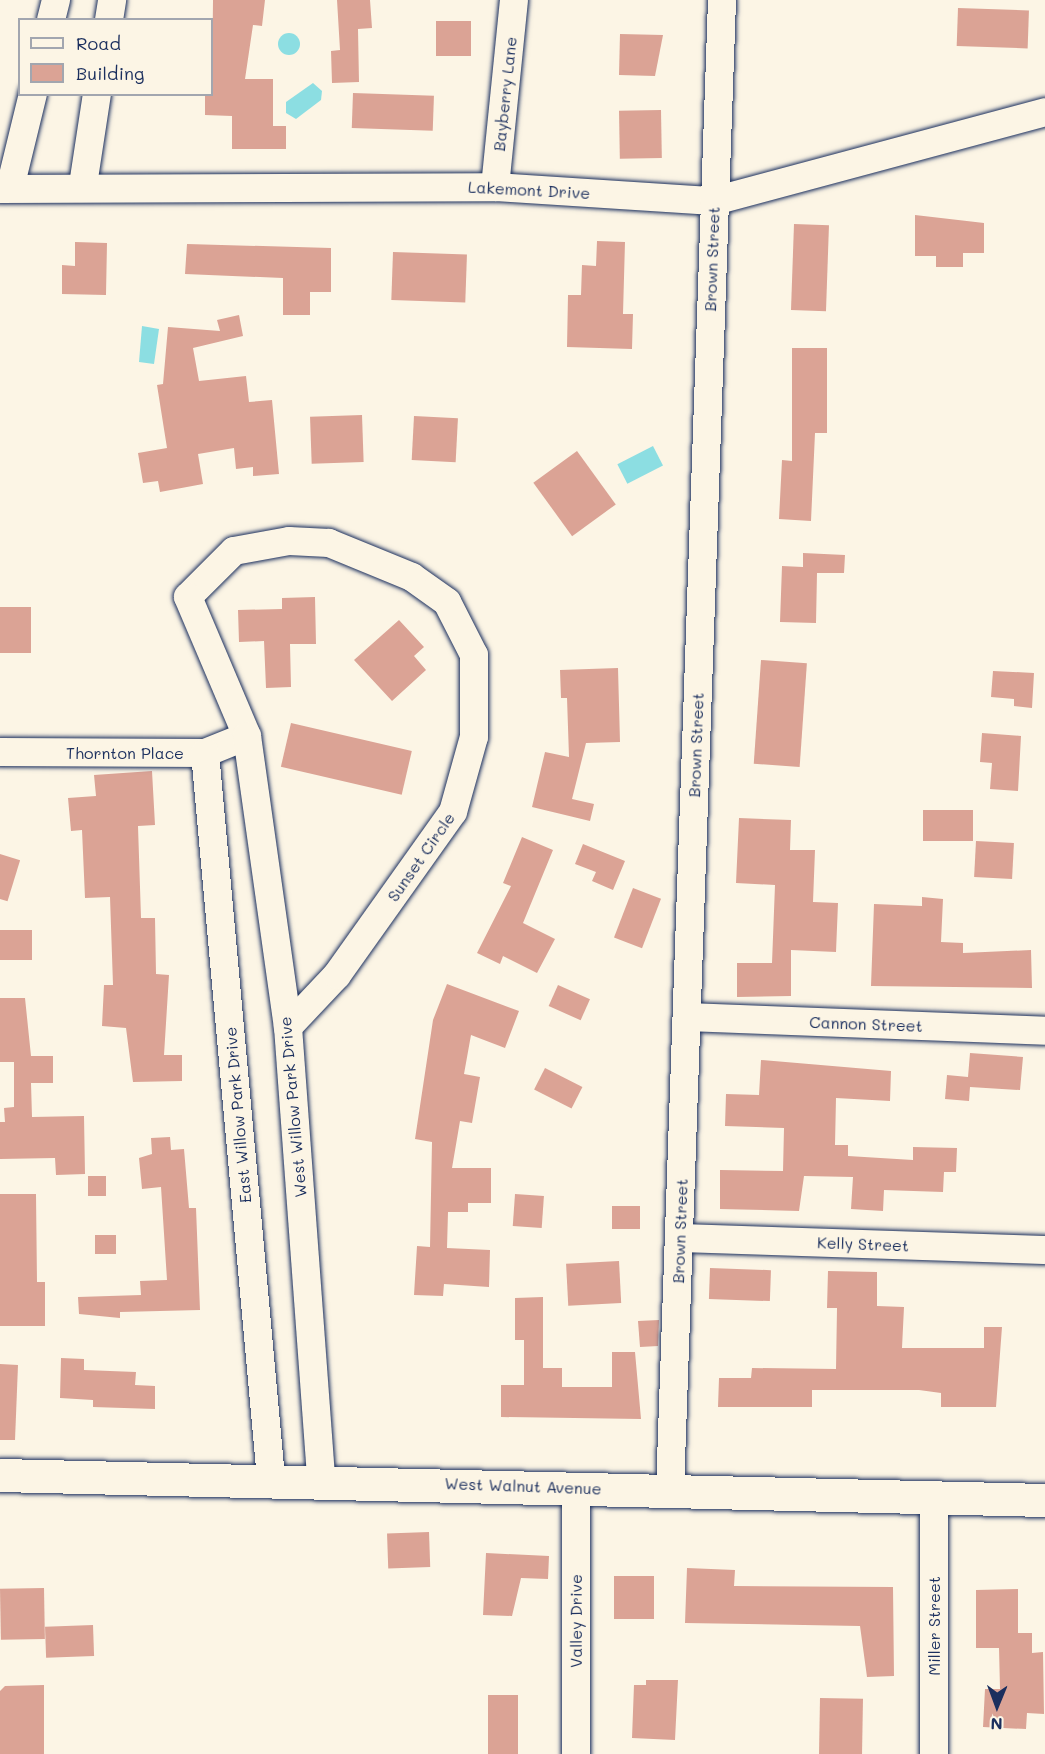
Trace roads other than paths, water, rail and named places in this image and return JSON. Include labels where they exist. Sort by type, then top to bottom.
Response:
[{"type":"main road","name":"West Walnut Avenue","points":[[0,1475],[321,1479],[1045,1500]]},
{"type":"street","points":[[52,18],[56,0]]},
{"type":"street","points":[[109,18],[112,0]]},
{"type":"street","name":"Bayberry Lane","points":[[495,187],[514,0]]},
{"type":"street","name":"Brown Street","points":[[670,1490],[722,0]]},
{"type":"street","points":[[5,188],[32,96]]},
{"type":"street","points":[[83,185],[97,96]]},
{"type":"street","name":"Lakemont Drive","points":[[5,188],[83,185],[495,187],[714,201],[1045,112]]},
{"type":"street","name":"Sunset Circle","points":[[247,736],[188,597],[234,551],[289,541],[329,543],[412,577],[447,602],[474,655],[474,737],[453,812],[337,975],[288,1027]]},
{"type":"street","name":"Thornton Place","points":[[0,753],[205,753],[247,736]]},
{"type":"street","name":"West Willow Park Drive","points":[[247,736],[288,1027],[321,1479]]},
{"type":"street","name":"East Willow Park Drive","points":[[205,753],[271,1478]]},
{"type":"street","name":"Cannon Street","points":[[688,1017],[1045,1031]]},
{"type":"street","name":"Kelly Street","points":[[680,1238],[1045,1250]]},
{"type":"street","name":"Valley Drive","points":[[576,1488],[576,1754]]},
{"type":"street","name":"Miller Street","points":[[934,1497],[934,1754]]},
{"type":"water","points":[[285,33],[293,33],[300,40],[300,48],[293,55],[285,55],[278,48],[278,40]]},
{"type":"water","points":[[313,83],[322,91],[321,100],[296,119],[286,113],[286,102]]},
{"type":"water","points":[[142,326],[159,329],[154,364],[139,362]]},
{"type":"water","points":[[653,446],[663,466],[627,484],[617,464]]}]
